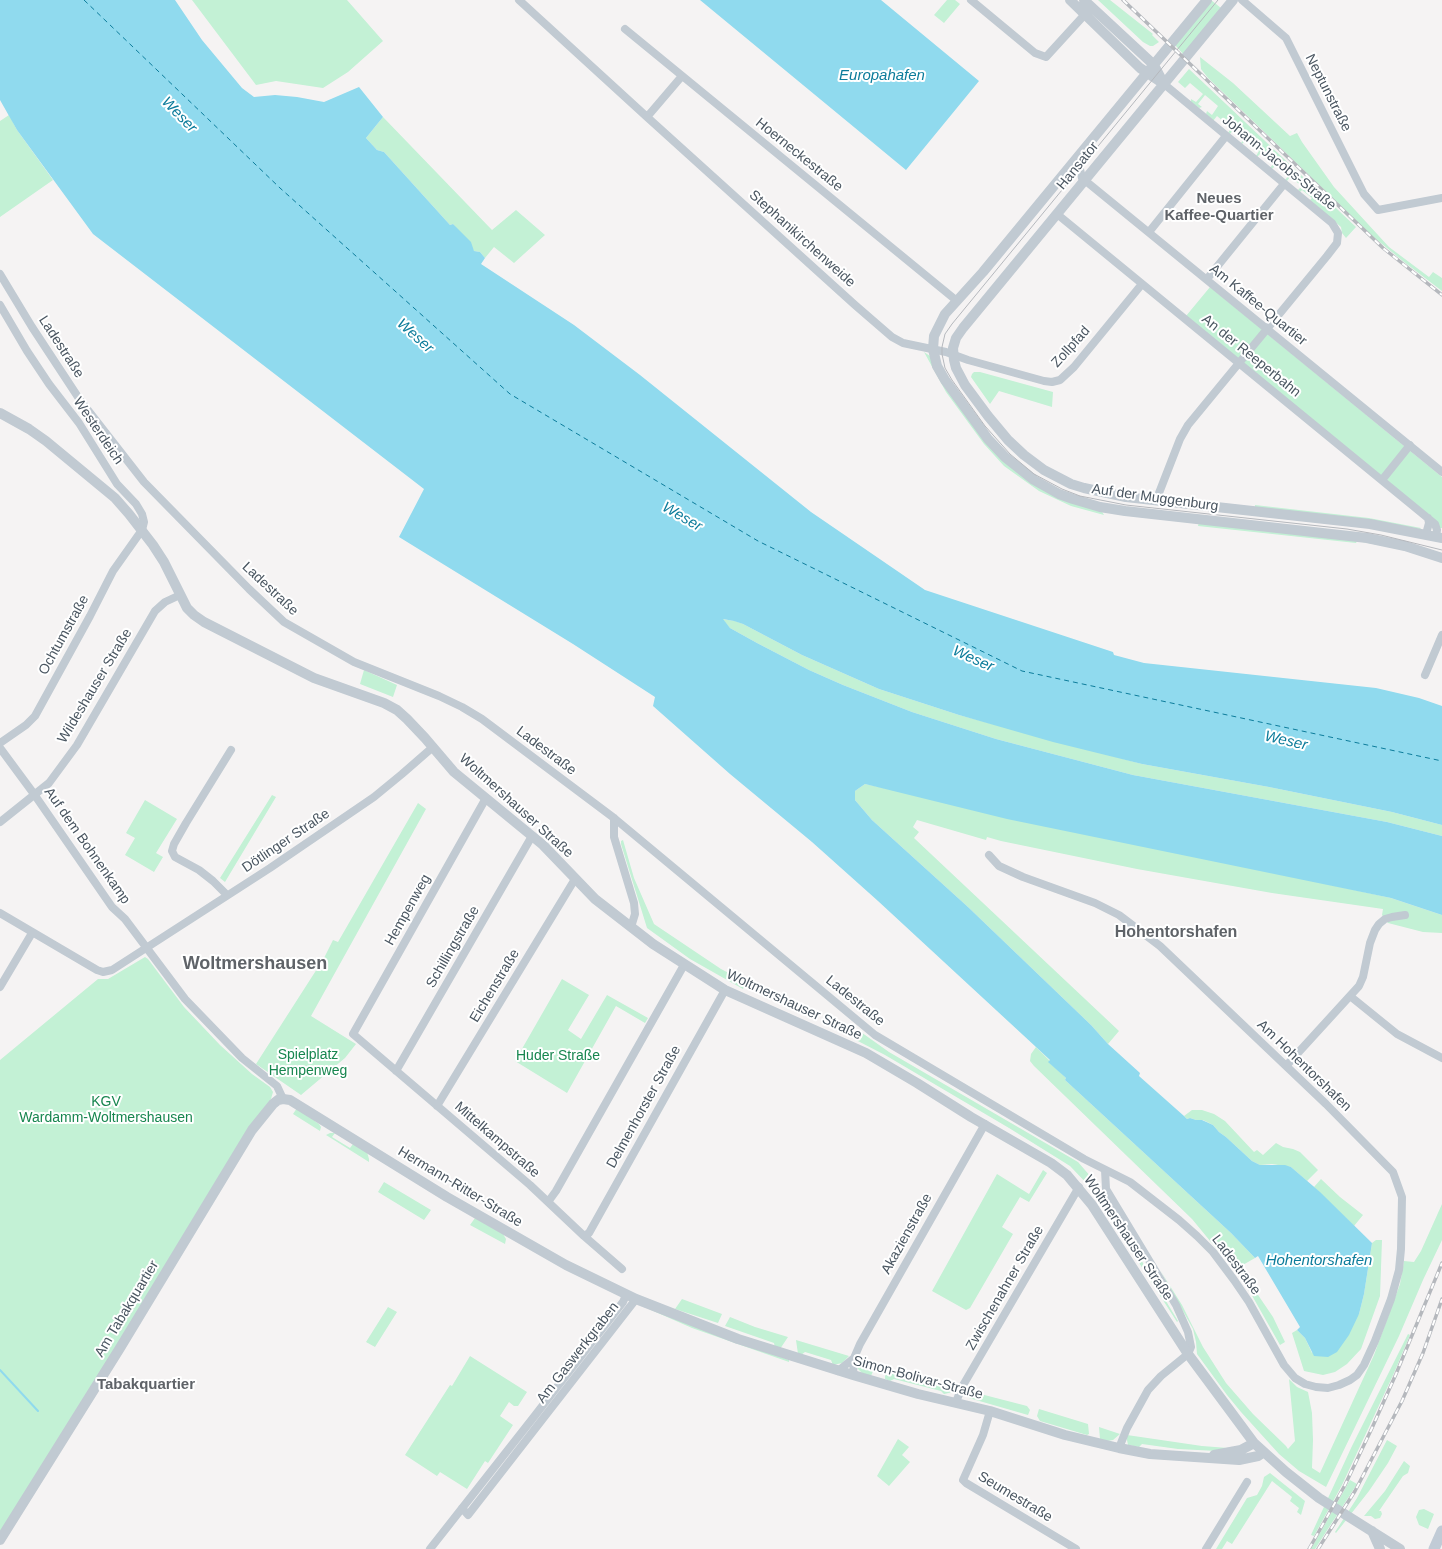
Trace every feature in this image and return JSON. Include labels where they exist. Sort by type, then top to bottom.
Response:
[{"type":"main road","points":[[1434,1549],[1442,1531]]},
{"type":"street","name":"Stephanikirchenweide","points":[[518,0],[646,117],[892,337],[905,343],[953,354]]},
{"type":"street","points":[[971,0],[1035,53],[1046,57],[1086,7]]},
{"type":"street","points":[[1070,0],[1086,7],[1154,65],[1164,84]]},
{"type":"street","name":"Hansator","points":[[933,349],[934,336],[945,314],[983,272],[1207,0]]},
{"type":"street","name":"Hansator","points":[[953,354],[954,343],[963,328],[1233,0]]},
{"type":"street","name":"Neptunstraße","points":[[1242,0],[1286,38],[1364,194],[1378,210],[1442,198]]},
{"type":"street","points":[[1086,7],[1147,74],[1164,84]]},
{"type":"street","name":"Hoerneckestraße","points":[[626,29],[957,301]]},
{"type":"street","points":[[646,117],[682,76]]},
{"type":"street","name":"Johann-Jacobs-Straße","points":[[1158,501],[1180,439],[1188,425],[1240,364],[1337,243],[1338,233],[1332,223],[1164,84]]},
{"type":"street","points":[[1149,232],[1226,136]]},
{"type":"street","points":[[1084,149],[1085,152],[1080,158],[1079,165],[1080,172],[1085,180]]},
{"type":"street","name":"Am Kaffee-Quartier","points":[[1085,180],[1442,472]]},
{"type":"street","points":[[1207,279],[1284,184]]},
{"type":"street","name":"An der Reeperbahn","points":[[1057,214],[1428,518],[1435,524],[1437,530],[1435,536]]},
{"type":"street","name":"Ladestraße","points":[[0,274],[32,327],[80,400],[144,482],[249,590],[284,622],[354,662],[439,696],[482,719],[614,818],[875,1035],[1104,1170],[1130,1182],[1197,1236],[1213,1252],[1249,1302],[1284,1365],[1292,1375],[1305,1384],[1328,1388]]},
{"type":"street","name":"Zollpfad","points":[[953,354],[968,360],[1044,381],[1052,382],[1060,380],[1074,367],[1142,284]]},
{"type":"street","name":"Westerdeich","points":[[0,305],[35,364],[68,408],[117,484],[136,504],[142,514],[144,522],[142,530]]},
{"type":"street","name":"Auf der Muggenburg","points":[[933,349],[937,366],[945,380],[996,448],[1024,473],[1059,494],[1086,504],[1125,511],[1367,538],[1405,546],[1442,558]]},
{"type":"street","name":"Auf der Muggenburg","points":[[953,354],[956,368],[962,379],[988,416],[1008,440],[1032,462],[1059,478],[1084,488],[1126,497],[1370,524],[1435,536]]},
{"type":"street","points":[[68,408],[80,400]]},
{"type":"street","name":"Woltmershauser Straße","points":[[0,412],[29,429],[115,498],[142,530],[164,562],[187,608],[204,622],[314,678],[384,703],[397,710],[433,747],[454,772],[532,836],[554,856],[575,880],[595,899],[654,944],[684,965],[726,990],[866,1054],[1051,1163],[1068,1175],[1092,1205],[1188,1354],[1254,1443],[1286,1472],[1319,1498],[1400,1549]]},
{"type":"street","points":[[1382,480],[1410,445]]},
{"type":"street","name":"Ochtumstraße","points":[[0,743],[26,725],[35,716],[113,571],[142,530]]},
{"type":"street","name":"Wildeshauser Straße","points":[[0,822],[49,783],[77,744],[155,611],[165,602],[180,596]]},
{"type":"street","points":[[1425,675],[1442,635]]},
{"type":"street","name":"Dötlinger Straße","points":[[32,933],[97,970],[104,972],[112,970],[374,797],[433,747]]},
{"type":"street","name":"Auf dem Bohnenkamp","points":[[0,748],[34,794],[112,907],[125,919],[185,999],[242,1058],[278,1086],[283,1099]]},
{"type":"street","points":[[227,895],[213,881],[199,870],[176,857],[172,851],[174,844],[186,823],[231,750]]},
{"type":"street","name":"Hempenweg","points":[[353,1034],[486,798]]},
{"type":"street","points":[[614,818],[614,837],[634,903],[635,914],[631,927]]},
{"type":"street","name":"Schillingstraße","points":[[396,1071],[532,836]]},
{"type":"street","name":"Am Hohentorshafen","points":[[989,855],[999,866],[1095,904],[1119,915],[1140,930],[1160,946],[1324,1102],[1393,1172],[1402,1197],[1399,1270],[1391,1299],[1375,1341],[1364,1365],[1357,1375],[1339,1385],[1328,1388]]},
{"type":"street","name":"Eichenstraße","points":[[437,1106],[575,880]]},
{"type":"street","points":[[0,913],[32,933],[0,987]]},
{"type":"street","points":[[1286,1066],[1359,986],[1363,977],[1370,943],[1375,930],[1385,919],[1405,915]]},
{"type":"street","points":[[548,1202],[560,1185],[684,965]]},
{"type":"street","name":"Delmenhorster Straße","points":[[584,1236],[589,1232],[726,990]]},
{"type":"street","points":[[1350,996],[1397,1034],[1442,1058]]},
{"type":"street","name":"Mittelkampstraße","points":[[353,1034],[548,1202],[622,1269]]},
{"type":"street","name":"Hermann-Ritter-Straße","points":[[283,1099],[290,1100],[447,1197],[509,1233],[566,1265],[626,1295]]},
{"type":"street","name":"Am Tabakquartier","points":[[0,1540],[120,1348],[252,1130],[273,1104],[278,1100],[283,1099]]},
{"type":"street","name":"Akazienstraße","points":[[838,1371],[854,1358],[984,1124]]},
{"type":"street","points":[[1104,1170],[1106,1189],[1176,1306],[1188,1332],[1191,1347],[1188,1354],[1161,1376],[1148,1390],[1124,1432],[1119,1448]]},
{"type":"street","name":"Zwischenahner Straße","points":[[956,1402],[962,1387],[1079,1187]]},
{"type":"street","name":"Simon-Bolivar-Straße","points":[[626,1295],[738,1339],[838,1371],[918,1394],[990,1411],[1065,1435],[1150,1454],[1239,1460],[1258,1456],[1264,1452]]},
{"type":"street","name":"Am Gaswerkgraben","points":[[430,1549],[533,1418],[626,1295]]},
{"type":"street","name":"Am Gaswerkgraben","points":[[462,1508],[468,1515],[636,1299]]},
{"type":"street","name":"Akazienstraße","points":[[853,1375],[854,1358]]},
{"type":"street","name":"Seumestraße","points":[[990,1411],[983,1435],[963,1480],[1076,1549]]},
{"type":"street","name":"Am Gaswerkgraben","points":[[533,1418],[540,1424]]},
{"type":"street","name":"Simon-Bolivar-Straße","points":[[1210,1457],[1241,1450],[1254,1443]]},
{"type":"street","points":[[1206,1549],[1247,1482]]},
{"type":"street","points":[[1372,1531],[1380,1549]]},
{"type":"green space","points":[[192,0],[347,0],[383,41],[348,72],[323,88],[276,81],[256,85]]},
{"type":"green space","points":[[947,0],[955,0],[960,4],[944,23],[934,15]]},
{"type":"green space","points":[[1098,0],[1110,0],[1153,34],[1152,35],[1159,42],[1153,46],[1150,46],[1143,42]]},
{"type":"green space","points":[[1211,0],[1221,8],[1183,54],[1175,45]]},
{"type":"green space","points":[[1200,57],[1233,83],[1290,136],[1297,133],[1334,187],[1389,247],[1429,277],[1433,272],[1442,278],[1442,291],[1371,235],[1208,78],[1201,69]]},
{"type":"green space","points":[[1189,69],[1356,227],[1346,238],[1342,233],[1341,227],[1310,200],[1312,198],[1302,190],[1300,192],[1298,190],[1302,186],[1290,177],[1287,181],[1285,180],[1289,175],[1276,165],[1272,169],[1270,168],[1274,163],[1261,153],[1257,157],[1256,156],[1259,151],[1246,140],[1242,144],[1241,143],[1244,139],[1233,130],[1230,134],[1228,133],[1231,128],[1217,116],[1213,121],[1206,114],[1207,111],[1212,115],[1218,106],[1205,95],[1198,104],[1202,107],[1199,108],[1191,102],[1191,99],[1196,102],[1203,94],[1190,83],[1185,88],[1178,82]]},
{"type":"green space","points":[[9,115],[17,130],[53,180],[0,217],[0,121]]},
{"type":"green space","points":[[383,117],[492,230],[516,210],[545,235],[514,263],[494,247],[485,258],[480,252],[474,251],[453,224],[450,225],[384,152],[377,150],[366,138]]},
{"type":"green space","points":[[1210,287],[1442,477],[1442,528],[1440,528],[1186,316]]},
{"type":"green space","points":[[924,352],[930,356],[1007,464],[1101,510],[1104,515],[1071,506],[1039,491],[1004,466],[984,444],[946,392]]},
{"type":"green space","points":[[974,372],[980,372],[1053,392],[1052,407],[999,391],[990,404],[971,377]]},
{"type":"green space","points":[[1255,505],[1369,518],[1421,528],[1255,507]]},
{"type":"green space","points":[[1199,521],[1356,539],[1400,549],[1357,541],[1356,543],[1198,526]]},
{"type":"green space","points":[[722,619],[743,624],[802,655],[879,689],[959,715],[1142,764],[1269,787],[1392,812],[1442,825],[1442,836],[1387,822],[1133,775],[996,739],[912,712],[843,685],[809,670],[757,643],[730,628]]},
{"type":"green space","points":[[364,670],[397,685],[393,697],[360,684]]},
{"type":"green space","points":[[865,784],[1391,898],[1442,915],[1442,933],[1423,932],[1388,923],[1382,915],[1383,909],[1272,893],[1137,869],[987,837],[986,840],[917,820],[913,827],[919,832],[914,838],[1119,1031],[1108,1044],[1091,1025],[968,907],[872,820],[855,800],[855,791]]},
{"type":"green space","points":[[272,795],[276,797],[225,882],[220,878]]},
{"type":"green space","points":[[145,800],[177,819],[156,853],[163,857],[154,872],[125,855],[135,838],[126,833]]},
{"type":"green space","name":"Spielplatz Hempenweg","points":[[418,803],[426,809],[311,1016],[356,1044],[345,1058],[301,1095],[256,1064],[324,958],[333,940],[338,942]]},
{"type":"green space","points":[[623,840],[634,878],[654,924],[721,969],[746,982],[743,989],[690,959],[647,928],[621,844],[621,841]]},
{"type":"green space","name":"KGV Wardamm-Woltmershausen","points":[[145,957],[184,1007],[220,1045],[252,1074],[270,1087],[273,1092],[271,1099],[258,1116],[0,1534],[0,1060],[98,979],[108,979]]},
{"type":"green space","name":"Huder Straße","points":[[562,979],[589,995],[568,1030],[581,1039],[607,995],[648,1018],[645,1023],[616,1006],[567,1093],[515,1061]]},
{"type":"green space","points":[[858,1030],[889,1052],[1078,1162],[1091,1177],[1178,1321],[1177,1322],[1091,1188],[1070,1166],[1009,1128],[885,1055],[854,1039]]},
{"type":"green space","points":[[1036,1047],[1066,1078],[1065,1080],[1231,1233],[1255,1258],[1234,1270],[1192,1219],[1034,1066],[1030,1061],[1031,1054]]},
{"type":"green space","points":[[297,1108],[319,1124],[321,1127],[320,1131],[293,1114]]},
{"type":"green space","points":[[1192,1110],[1202,1110],[1214,1114],[1225,1121],[1254,1152],[1257,1150],[1263,1155],[1276,1143],[1283,1147],[1300,1152],[1318,1170],[1307,1181],[1291,1167],[1272,1164],[1260,1165],[1252,1161],[1213,1125],[1203,1120],[1187,1119],[1184,1116]]},
{"type":"green space","points":[[335,1133],[332,1137],[350,1148],[353,1144],[367,1152],[369,1162],[326,1135]]},
{"type":"green space","points":[[1043,1170],[1047,1173],[1029,1202],[1020,1197],[1002,1227],[1013,1234],[970,1308],[966,1310],[932,1291],[997,1174],[1029,1194]]},
{"type":"green space","points":[[1321,1179],[1340,1197],[1363,1215],[1354,1226],[1314,1187]]},
{"type":"green space","points":[[384,1182],[431,1210],[424,1220],[378,1192]]},
{"type":"green space","points":[[1442,1204],[1442,1240],[1399,1336],[1326,1487],[1299,1471],[1279,1454],[1227,1395],[1197,1354],[1193,1329],[1160,1270],[1182,1305],[1203,1347],[1226,1383],[1253,1414],[1288,1449],[1295,1441],[1289,1379],[1297,1387],[1308,1392],[1312,1413],[1312,1468],[1320,1473],[1374,1355],[1400,1284],[1404,1261],[1414,1262],[1421,1251]]},
{"type":"green space","points":[[475,1218],[503,1234],[506,1239],[505,1244],[470,1225]]},
{"type":"green space","points":[[1376,1240],[1382,1240],[1380,1296],[1361,1349],[1347,1364],[1335,1372],[1323,1375],[1304,1371],[1292,1333],[1297,1330],[1305,1338],[1312,1353],[1359,1314],[1364,1294],[1372,1243]]},
{"type":"green space","points":[[1241,1270],[1273,1317],[1285,1342],[1280,1345],[1250,1292],[1238,1275]]},
{"type":"green space","points":[[682,1299],[722,1314],[718,1323],[675,1309]]},
{"type":"green space","points":[[642,1306],[789,1360],[789,1362],[692,1328]]},
{"type":"green space","points":[[388,1307],[397,1312],[375,1347],[366,1342]]},
{"type":"green space","points":[[730,1317],[755,1327],[788,1337],[780,1349],[775,1348],[774,1343],[725,1326]]},
{"type":"green space","points":[[1408,1334],[1410,1335],[1394,1373],[1342,1485],[1314,1536],[1311,1535],[1352,1446]]},
{"type":"green space","points":[[796,1340],[849,1356],[842,1363],[833,1365],[831,1360],[805,1352],[801,1355],[798,1354]]},
{"type":"green space","points":[[470,1356],[527,1392],[518,1406],[514,1406],[509,1402],[500,1416],[513,1425],[488,1463],[485,1461],[467,1489],[440,1472],[437,1476],[405,1455],[450,1385],[452,1386]]},
{"type":"green space","points":[[856,1359],[876,1364],[871,1376],[862,1373],[858,1369]]},
{"type":"green space","points":[[885,1367],[957,1388],[953,1392],[944,1394],[941,1391],[894,1379],[890,1381],[885,1379]]},
{"type":"green space","points":[[965,1390],[1027,1406],[1030,1410],[1028,1415],[969,1398]]},
{"type":"green space","points":[[1039,1409],[1088,1424],[1089,1434],[1087,1435],[1040,1421],[1037,1416]]},
{"type":"green space","points":[[1099,1427],[1120,1434],[1113,1440],[1107,1441],[1100,1439]]},
{"type":"green space","points":[[1127,1435],[1202,1446],[1228,1448],[1217,1451],[1178,1449],[1142,1444],[1139,1447],[1128,1445]]},
{"type":"green space","points":[[898,1439],[909,1447],[902,1455],[910,1462],[889,1486],[877,1476]]},
{"type":"green space","points":[[1387,1440],[1397,1446],[1388,1463],[1369,1491],[1336,1533],[1335,1532],[1357,1498]]},
{"type":"green space","points":[[1404,1461],[1410,1466],[1408,1473],[1403,1476],[1379,1511],[1381,1511],[1382,1514],[1380,1518],[1375,1519],[1371,1516],[1364,1516],[1385,1491]]},
{"type":"green space","points":[[1270,1473],[1305,1501],[1301,1515],[1297,1512],[1299,1508],[1290,1501],[1292,1497],[1272,1481],[1232,1544],[1227,1541],[1222,1549],[1216,1549],[1247,1498],[1257,1495],[1262,1486],[1264,1477]]},
{"type":"green space","points":[[1350,1480],[1357,1484],[1315,1549],[1311,1549]]},
{"type":"green space","points":[[1424,1509],[1434,1514],[1428,1529],[1419,1525],[1416,1517],[1419,1510]]},
{"type":"water","name":"Weser","points":[[0,0],[175,0],[202,40],[242,88],[254,97],[275,95],[324,102],[359,87],[383,117],[366,138],[377,150],[384,152],[450,225],[453,224],[471,242],[474,251],[480,252],[485,258],[481,264],[574,325],[640,375],[811,512],[925,590],[1113,652],[1114,655],[1144,663],[1376,688],[1419,698],[1442,706],[1442,825],[1392,812],[1269,787],[1142,764],[1053,742],[959,715],[879,689],[802,655],[743,624],[723,619],[730,628],[757,643],[809,670],[843,685],[912,712],[996,739],[1133,775],[1387,822],[1442,836],[1442,915],[1391,898],[1007,819],[865,784],[855,791],[855,800],[872,820],[968,907],[1091,1025],[1108,1044],[1140,1073],[1139,1076],[1187,1119],[1202,1120],[1213,1125],[1252,1161],[1260,1165],[1285,1165],[1291,1167],[1320,1192],[1372,1243],[1364,1294],[1359,1314],[1349,1335],[1337,1352],[1328,1357],[1314,1356],[1305,1338],[1297,1330],[1300,1327],[1258,1256],[1255,1258],[1231,1233],[1065,1080],[1066,1078],[1048,1062],[1050,1060],[878,901],[812,842],[730,774],[653,706],[655,697],[573,644],[399,537],[424,489],[93,234],[17,130],[0,100]]},
{"type":"water","name":"Europahafen","points":[[700,0],[881,0],[979,81],[906,170]]},
{"type":"waterway","points":[[0,1370],[38,1411]]},
{"type":"ferry route","points":[[84,0],[280,188],[510,394],[758,541],[1022,671],[1442,761]]},
{"type":"tram line","points":[[1218,0],[952,324],[945,334],[942,347],[945,368],[985,426],[1010,454],[1034,474],[1062,489],[1080,496],[1126,505],[1347,529],[1381,535],[1442,550]]},
{"type":"railway","points":[[1123,0],[1383,248],[1442,295]]},
{"type":"railway","points":[[1309,1549],[1345,1485],[1372,1428],[1442,1263]]},
{"type":"railway","points":[[1318,1549],[1355,1491],[1402,1401],[1423,1353],[1442,1299]]},
{"type":"district","name":"Neues Kaffee-Quartier","points":[[1219,208]]},
{"type":"district","name":"Hohentorshafen","points":[[1176,933]]},
{"type":"district","name":"Woltmershausen","points":[[255,964]]},
{"type":"district","name":"Tabakquartier","points":[[146,1385]]}]
